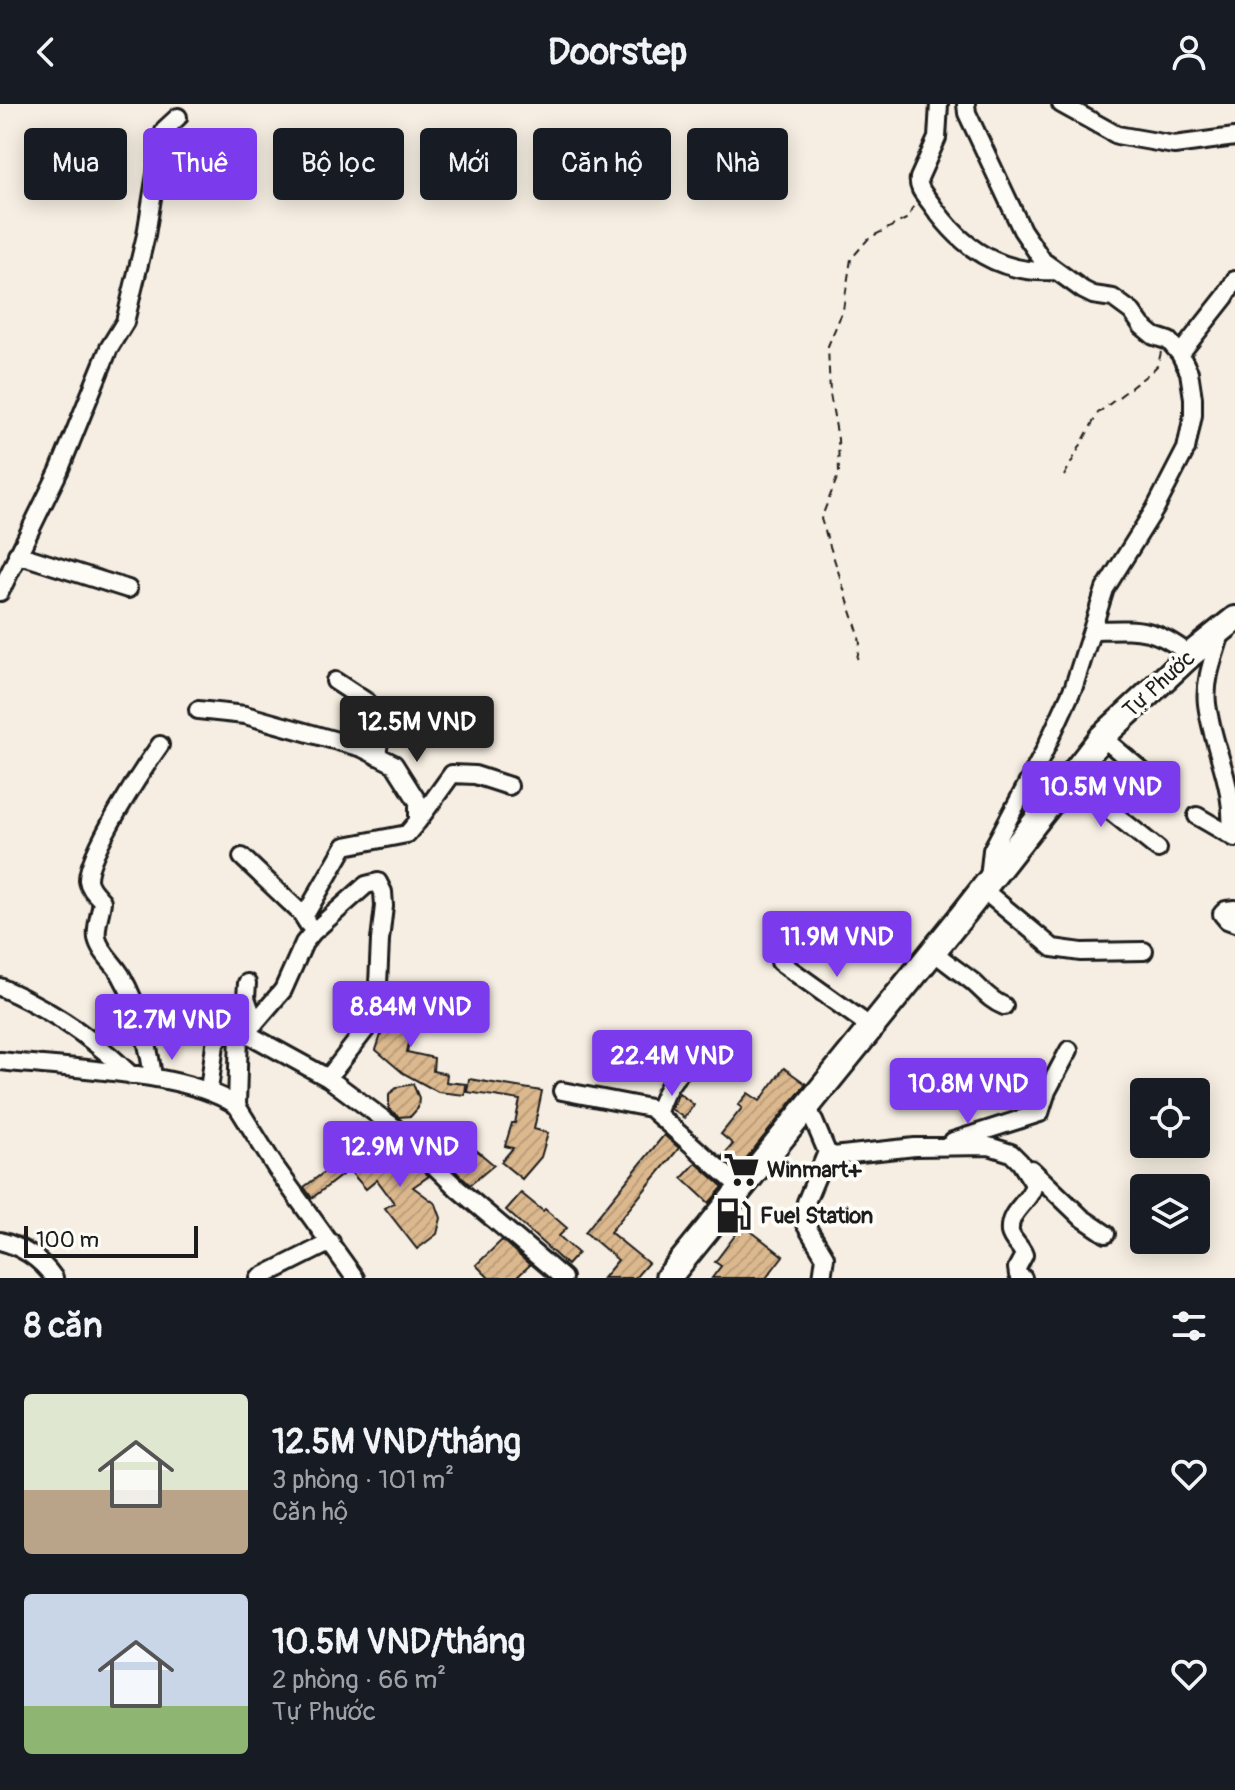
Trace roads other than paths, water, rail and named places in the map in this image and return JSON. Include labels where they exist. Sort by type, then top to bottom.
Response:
[{"type":"highway","name":"Tự Phước","points":[[675,1275],[1102,737],[1190,655],[1228,625]]},
{"type":"street","points":[[939,104],[937,138],[918,184],[948,228],[973,250],[1012,267],[1036,272],[1054,271]]},
{"type":"street","points":[[966,104],[967,113],[1022,230],[1043,261],[1093,295],[1113,298],[1132,312],[1142,326],[1174,347],[1189,372],[1193,415],[1186,449],[1155,509],[1105,589],[1074,686],[992,850],[985,883],[1053,948],[1081,952],[1144,951]]},
{"type":"street","points":[[1061,104],[1117,135],[1174,145],[1235,137]]},
{"type":"street","points":[[0,592],[59,471],[109,348],[125,322],[146,235],[162,137],[165,129],[178,117]]},
{"type":"street","points":[[1174,347],[1204,325],[1235,280]]},
{"type":"street","points":[[17,554],[128,589]]},
{"type":"street","points":[[1228,625],[1208,680],[1207,702],[1231,796],[1233,835]]},
{"type":"street","points":[[1092,630],[1152,631],[1173,641],[1190,655]]},
{"type":"street","points":[[335,681],[367,702],[382,720],[377,756]]},
{"type":"street","points":[[198,710],[245,715],[362,748],[394,764],[418,802],[418,821]]},
{"type":"street","points":[[1102,737],[1169,794]]},
{"type":"street","points":[[153,1076],[141,1019],[119,971],[99,945],[97,936],[102,901],[88,880],[93,859],[141,772],[160,745]]},
{"type":"street","points":[[246,1029],[283,990],[345,846],[407,834],[452,774],[475,775],[509,786]]},
{"type":"street","points":[[1068,777],[1158,849]]},
{"type":"street","points":[[1197,816],[1233,835]]},
{"type":"street","points":[[242,857],[309,924]]},
{"type":"street","points":[[309,924],[366,885],[372,882],[381,884],[384,906],[377,1007],[369,1025],[328,1078]]},
{"type":"street","points":[[1235,909],[1222,914],[1235,923]]},
{"type":"street","points":[[932,950],[995,1003],[1004,1006]]},
{"type":"street","points":[[780,962],[871,1027]]},
{"type":"street","points":[[237,1106],[246,1029],[247,983]]},
{"type":"street","points":[[0,987],[71,1026],[131,1075]]},
{"type":"street","points":[[209,1090],[215,1044],[219,1036],[230,1029],[246,1029],[328,1078],[394,1127],[458,1189],[563,1278]]},
{"type":"street","points":[[940,1146],[1040,1113],[1047,1091],[1069,1050]]},
{"type":"street","points":[[658,1112],[671,1080],[701,1053]]},
{"type":"street","points":[[0,1061],[153,1076],[209,1090],[237,1106],[276,1168],[355,1278]]},
{"type":"street","points":[[562,1091],[623,1101],[658,1112],[741,1188]]},
{"type":"street","points":[[808,1107],[827,1152],[833,1156],[940,1146],[1002,1149],[1035,1171],[1081,1217],[1106,1234]]},
{"type":"street","points":[[822,1278],[825,1257],[805,1224],[804,1215],[806,1202],[827,1152]]},
{"type":"street","points":[[1020,1162],[1034,1184],[1032,1193],[1014,1212],[1010,1229],[1011,1236],[1024,1255],[1017,1268],[1018,1275],[1023,1278]]},
{"type":"street","points":[[0,1241],[30,1253],[43,1262],[54,1278]]},
{"type":"street","points":[[259,1278],[331,1242]]},
{"type":"place","name":"Winmart+","points":[[741,1170]]},
{"type":"place","name":"Fuel Station","points":[[734,1216]]}]
